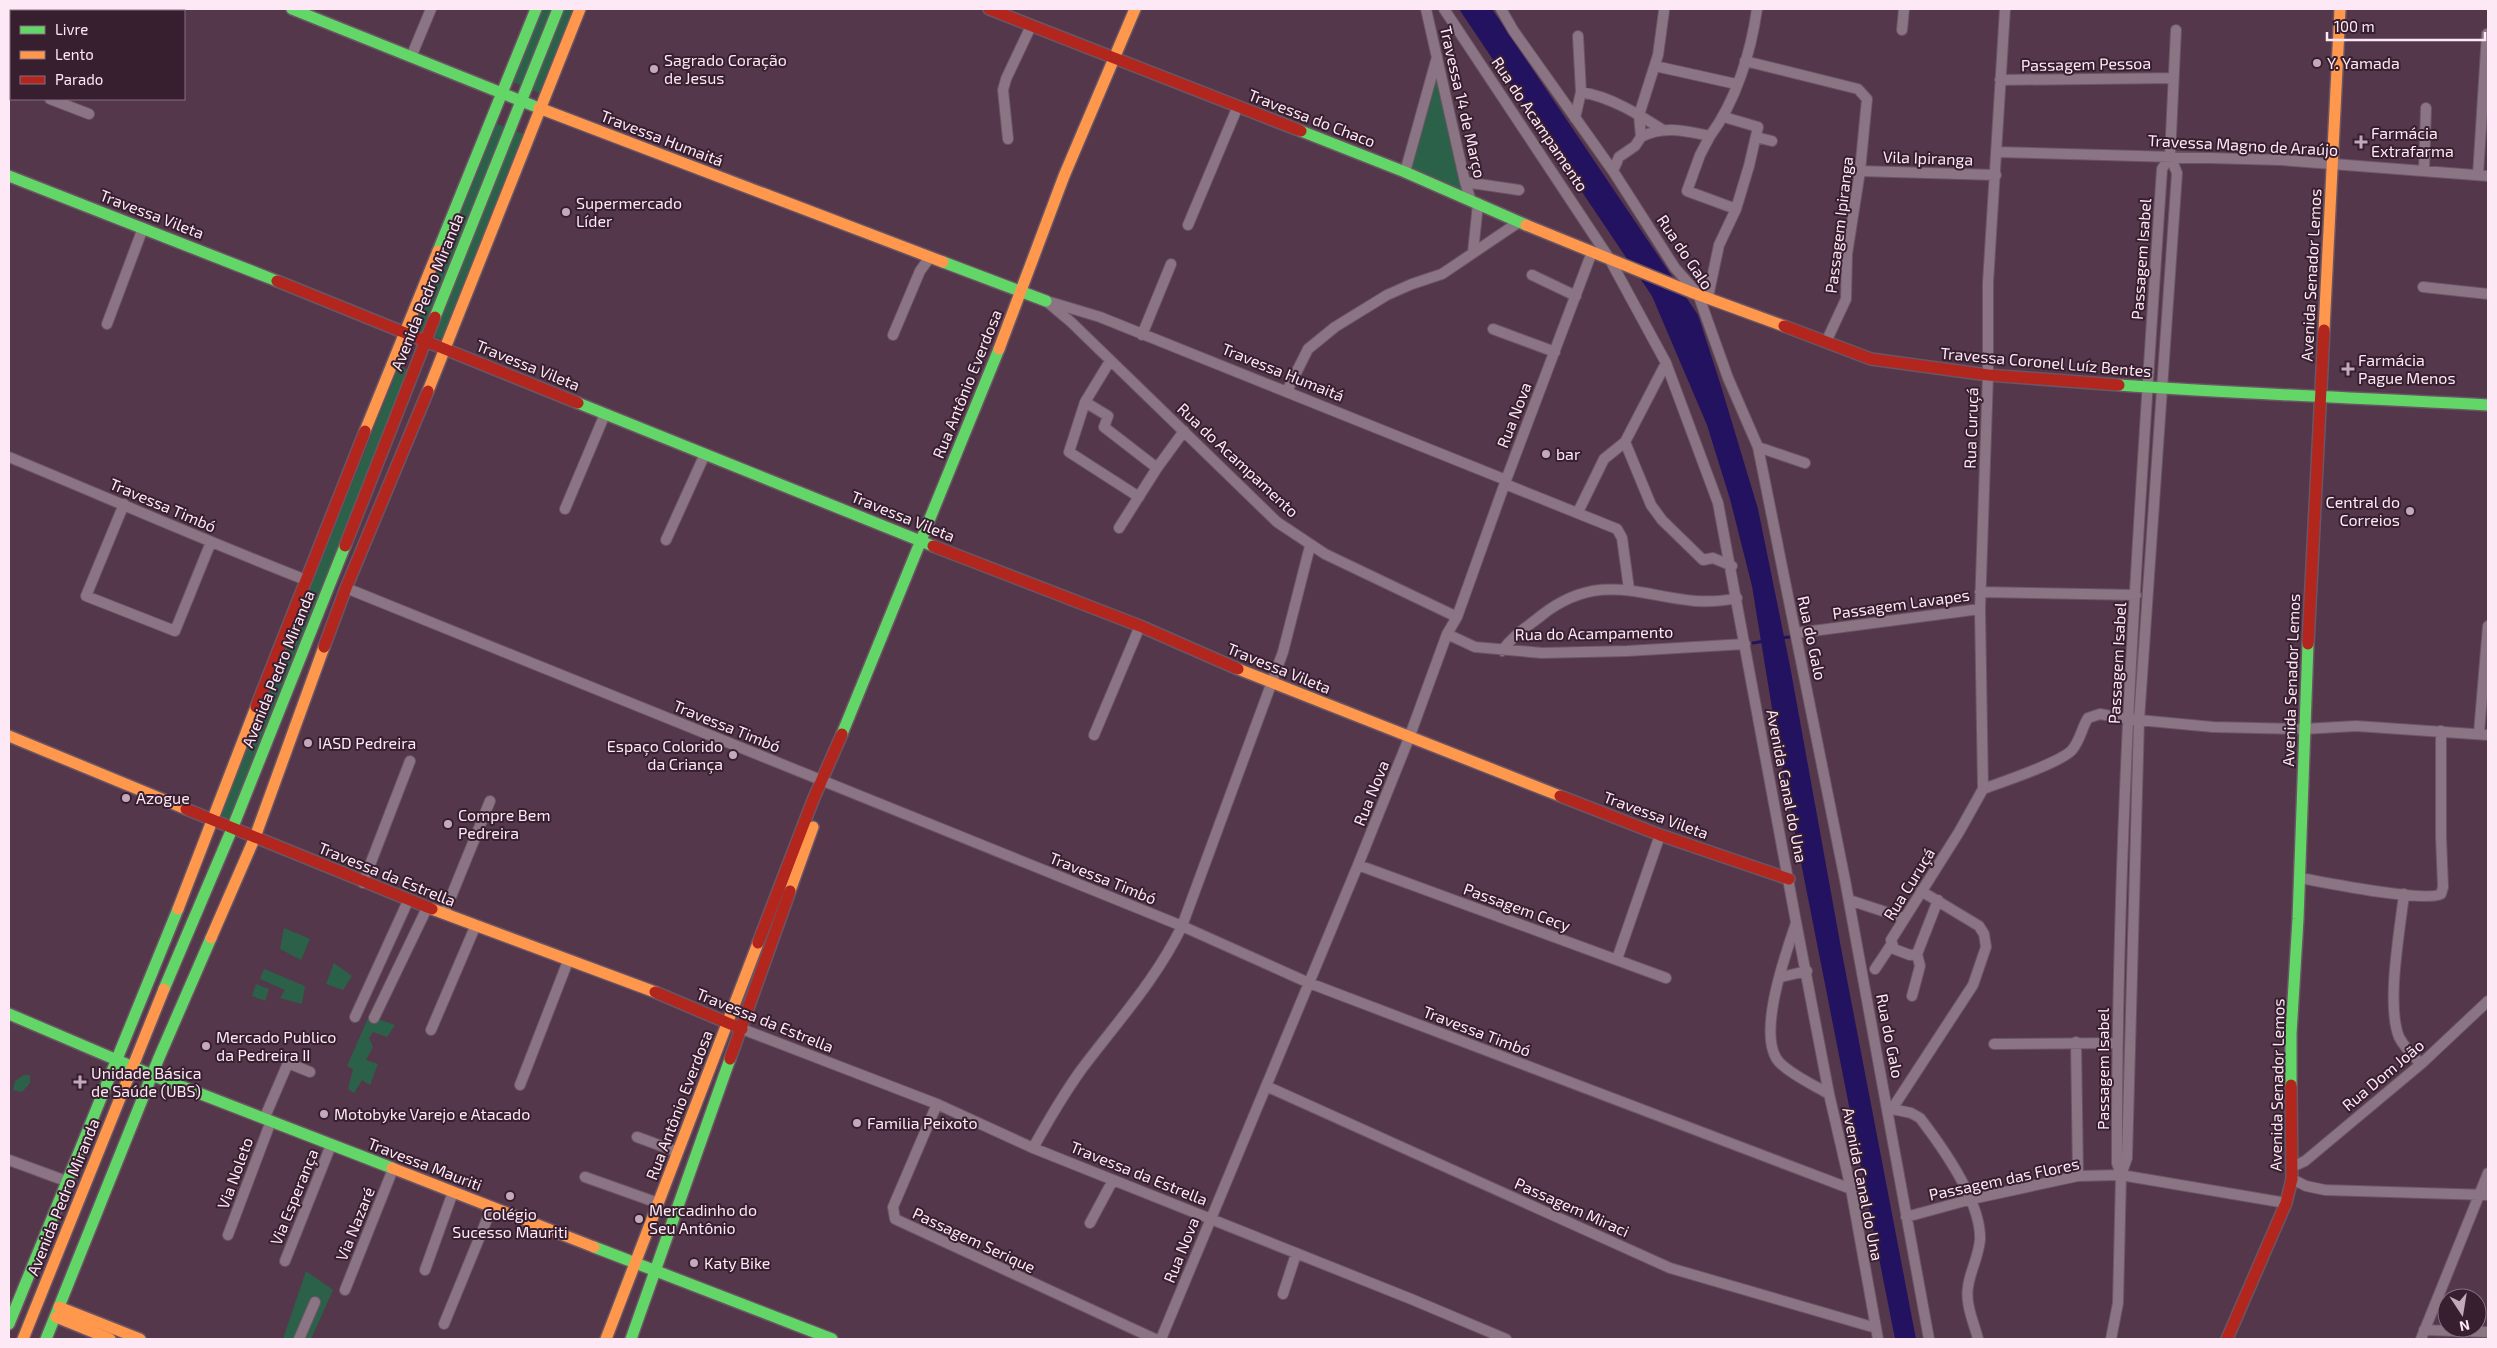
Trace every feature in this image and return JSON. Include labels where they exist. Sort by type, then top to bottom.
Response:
[{"type":"street","name":"Travessa Humaitá","points":[[292,9],[314,13],[411,56],[626,143],[1022,292]]},
{"type":"street","points":[[411,56],[431,9]]},
{"type":"street","name":"Avenida Pedro Miranda","points":[[9,1324],[13,1303],[22,1290],[213,821],[306,580],[536,9]]},
{"type":"street","name":"Avenida Pedro Miranda","points":[[23,1339],[132,1066],[232,828],[558,9]]},
{"type":"street","name":"Avenida Pedro Miranda","points":[[46,1339],[152,1075],[255,837],[346,588],[445,350],[580,9]]},
{"type":"street","name":"Travessa do Chaco","points":[[989,9],[1405,172],[1620,264]]},
{"type":"street","name":"Rua Antônio Everdosa","points":[[606,1339],[647,1228],[825,778],[1022,292],[1064,176],[1116,58],[1135,9]]},
{"type":"street","name":"Travessa 14 de Março","points":[[1426,9],[1438,56],[1464,182],[1474,202]]},
{"type":"street","name":"Rua do Acampamento","points":[[1444,9],[1609,258]]},
{"type":"street","name":"Rua do Galo","points":[[1501,9],[1513,30],[1613,171],[1675,268],[1699,295],[1728,378],[1758,447],[1890,1109],[1906,1217],[1929,1339]]},
{"type":"street","points":[[1736,209],[1687,191],[1700,155],[1710,136],[1724,117],[1745,61],[1757,9]]},
{"type":"street","points":[[1902,30],[1904,9]]},
{"type":"street","name":"Rua Curuçá","points":[[1938,900],[1917,954],[1910,955],[1891,945],[1891,940],[1959,832],[1983,789],[1980,592],[1988,375],[1988,283],[2005,9]]},
{"type":"street","name":"Avenida Senador Lemos","points":[[2227,1339],[2286,1203],[2292,1173],[2291,1034],[2300,878],[2304,729],[2326,285],[2334,164],[2340,9]]},
{"type":"street","points":[[1641,137],[1639,115],[1656,66],[1664,11]]},
{"type":"street","points":[[1008,139],[1004,90],[1006,79],[1031,26]]},
{"type":"street","name":"Passagem Isabel","points":[[2111,1339],[2118,1303],[2122,1175],[2127,1158],[2139,720],[2177,173],[2170,156],[2176,30]]},
{"type":"street","points":[[2483,175],[2486,34]]},
{"type":"street","points":[[1575,118],[1581,92],[1578,36]]},
{"type":"street","points":[[1405,172],[1438,56]]},
{"type":"street","name":"Passagem Ipiranga","points":[[1745,61],[1858,89],[1867,99],[1860,171],[1847,254],[1846,298],[1826,342]]},
{"type":"street","points":[[1656,66],[1736,84]]},
{"type":"street","name":"Passagem Pessoa","points":[[2000,80],[2174,78]]},
{"type":"street","points":[[1581,92],[1596,94],[1639,115],[1663,130]]},
{"type":"street","points":[[53,100],[89,114]]},
{"type":"street","points":[[1188,225],[1238,106]]},
{"type":"street","points":[[2424,171],[2426,108]]},
{"type":"street","points":[[1699,295],[1718,245],[1736,209],[1758,126],[1724,117]]},
{"type":"street","points":[[1613,171],[1619,157],[1635,146],[1641,137],[1652,131],[1669,128],[1710,136]]},
{"type":"street","points":[[1756,137],[1772,141]]},
{"type":"street","name":"Travessa Magno de Araújo","points":[[1996,152],[2170,156],[2334,164],[2483,175]]},
{"type":"street","name":"Passagem Isabel","points":[[2122,1175],[2117,1163],[2117,1043],[2128,719],[2162,169],[2170,156]]},
{"type":"street","name":"Vila Ipiranga","points":[[1860,171],[1996,175]]},
{"type":"street","name":"Travessa Vileta","points":[[9,176],[407,332],[445,350],[920,541],[1140,626],[1272,684],[1660,835],[1789,879]]},
{"type":"street","points":[[1464,182],[1519,190]]},
{"type":"street","points":[[1473,252],[1474,202]]},
{"type":"street","points":[[1287,391],[1308,349],[1335,327],[1395,292],[1442,274],[1519,222]]},
{"type":"street","points":[[107,324],[143,228]]},
{"type":"street","name":"Rua Nova","points":[[1161,1339],[1358,866],[1409,738],[1447,634],[1457,617],[1505,482],[1592,252]]},
{"type":"street","points":[[893,335],[920,271],[930,257]]},
{"type":"street","name":"Avenida Canal do Una","points":[[1609,258],[1666,363],[1718,503],[1732,566],[1796,922],[1807,971],[1829,1094],[1851,1189],[1878,1339]]},
{"type":"street","points":[[1142,335],[1171,264]]},
{"type":"street","name":"Travessa Coronel Luíz Bentes","points":[[1620,264],[1872,359],[1919,368],[2241,394],[2322,395],[2488,405]]},
{"type":"street","points":[[1532,275],[1576,296]]},
{"type":"street","points":[[2423,287],[2488,294]]},
{"type":"street","name":"Rua do Acampamento","points":[[1022,292],[1046,301],[1071,322],[1265,511],[1310,546],[1457,617]]},
{"type":"street","name":"Travessa Humaitá","points":[[1046,301],[1100,317],[1287,391],[1613,526],[1621,534],[1629,589]]},
{"type":"street","points":[[1493,329],[1554,352]]},
{"type":"street","points":[[1110,361],[1085,402],[1068,452],[1139,497]]},
{"type":"street","points":[[1578,512],[1604,459],[1625,442],[1666,363]]},
{"type":"street","points":[[1085,402],[1108,416],[1104,427],[1157,468]]},
{"type":"street","points":[[565,509],[605,414]]},
{"type":"street","points":[[1119,528],[1157,468],[1184,431]]},
{"type":"street","points":[[1625,442],[1651,505],[1662,520],[1703,560],[1713,558],[1732,566]]},
{"type":"street","points":[[1758,447],[1805,463]]},
{"type":"street","points":[[666,540],[705,454]]},
{"type":"street","name":"Travessa Timbó","points":[[9,457],[306,580]]},
{"type":"street","points":[[124,504],[86,596],[175,631],[211,542]]},
{"type":"street","points":[[1033,1148],[1058,1103],[1144,992],[1170,952],[1182,926],[1283,652],[1310,546]]},
{"type":"street","name":"Travessa Timbó","points":[[346,588],[825,778],[1182,926],[1309,983],[1851,1189]]},
{"type":"street","points":[[1502,651],[1513,636],[1561,601],[1590,591],[1629,589],[1708,603],[1737,598]]},
{"type":"street","points":[[1980,592],[2136,594]]},
{"type":"street","name":"Passagem Lavapes","points":[[1796,633],[1980,609]]},
{"type":"street","points":[[1094,735],[1140,626]]},
{"type":"street","points":[[1983,789],[2041,767],[2068,753],[2075,745],[2088,718],[2100,714],[2128,719],[2213,727],[2304,729],[2356,726],[2483,734],[2488,626]]},
{"type":"street","name":"Rua do Acampamento","points":[[1447,634],[1475,647],[1502,651],[1542,653],[1600,652],[1745,644]]},
{"type":"street","points":[[2300,878],[2404,894],[2435,897],[2440,895],[2443,891],[2442,731]]},
{"type":"street","name":"Travessa da Estrella","points":[[9,736],[408,901],[606,974],[742,1030],[937,1104],[1033,1148],[1506,1339]]},
{"type":"street","points":[[363,883],[410,761]]},
{"type":"street","name":"Rua Antônio Everdosa","points":[[631,1339],[742,1030],[825,778]]},
{"type":"street","points":[[444,914],[490,801]]},
{"type":"street","points":[[1617,960],[1660,835]]},
{"type":"street","name":"Passagem Cecy","points":[[1358,866],[1666,978]]},
{"type":"street","points":[[1921,890],[1979,926],[1984,934],[1986,948],[1973,985],[1890,1109],[1910,1113],[1920,1118],[1972,1199],[1978,1219],[1980,1239],[1967,1299],[1978,1339]]},
{"type":"street","points":[[2404,894],[2396,961],[2396,1024],[2402,1043],[2421,1064]]},
{"type":"street","points":[[1849,900],[1904,918]]},
{"type":"street","points":[[355,1017],[408,901]]},
{"type":"street","points":[[374,1018],[427,908]]},
{"type":"street","points":[[1796,922],[1781,976],[1770,1029],[1771,1045],[1775,1055],[1787,1068],[1829,1094]]},
{"type":"street","points":[[431,1030],[475,927]]},
{"type":"street","points":[[1875,969],[1891,945]]},
{"type":"street","points":[[1912,996],[1920,966],[1917,954]]},
{"type":"street","points":[[520,1085],[568,961]]},
{"type":"street","points":[[1781,976],[1807,971]]},
{"type":"street","name":"Rua Dom João","points":[[2292,1173],[2421,1064],[2488,1001]]},
{"type":"street","name":"Travessa Mauriti","points":[[9,1014],[116,1058],[152,1075],[656,1269],[832,1339]]},
{"type":"street","points":[[2076,1042],[2078,1176]]},
{"type":"street","points":[[1994,1044],[2117,1043]]},
{"type":"street","name":"Via Noleto","points":[[228,1236],[288,1063],[310,1072]]},
{"type":"street","name":"Passagem Miraci","points":[[1266,1086],[1670,1268],[1876,1328]]},
{"type":"street","name":"Passagem Serique","points":[[937,1104],[893,1207],[892,1212],[895,1219],[1155,1339]]},
{"type":"street","points":[[637,1137],[678,1152]]},
{"type":"street","name":"Via Esperança","points":[[285,1261],[331,1145]]},
{"type":"street","points":[[9,1160],[66,1181]]},
{"type":"street","name":"Via Nazaré","points":[[345,1290],[393,1169]]},
{"type":"street","points":[[2292,1173],[2306,1186],[2325,1190],[2483,1195]]},
{"type":"street","points":[[2488,1173],[2483,1195],[2423,1335],[2488,1332]]},
{"type":"street","name":"Passagem das Flores","points":[[1906,1217],[1972,1199],[2078,1176],[2122,1175],[2286,1203]]},
{"type":"street","points":[[585,1177],[658,1203]]},
{"type":"street","points":[[1090,1223],[1113,1180]]},
{"type":"street","points":[[426,1270],[453,1192]]},
{"type":"street","points":[[444,1324],[492,1206]]},
{"type":"street","points":[[647,1228],[650,1235],[655,1239],[662,1240],[668,1236]]},
{"type":"street","points":[[1283,1294],[1296,1254]]},
{"type":"street","points":[[9,1285],[22,1290]]},
{"type":"street","points":[[299,1339],[315,1302]]},
{"type":"street","points":[[58,1312],[110,1339]]},
{"type":"street","points":[[58,1312],[140,1339]]},
{"type":"green space","points":[[543,9],[555,9],[522,86],[513,82]]},
{"type":"green space","points":[[562,9],[576,9],[542,94],[530,89]]},
{"type":"green space","points":[[1439,62],[1467,195],[1408,176]]},
{"type":"green space","points":[[497,124],[506,127],[424,335],[414,330]]},
{"type":"green space","points":[[513,130],[526,135],[446,340],[432,336]]},
{"type":"green space","points":[[399,366],[410,370],[232,821],[219,816]]},
{"type":"green space","points":[[284,928],[310,939],[301,960],[280,949]]},
{"type":"green space","points":[[334,963],[352,976],[343,990],[326,984]]},
{"type":"green space","points":[[264,969],[305,986],[302,1004],[280,998],[285,990],[260,979]]},
{"type":"green space","points":[[256,984],[269,989],[265,1001],[252,996]]},
{"type":"green space","points":[[369,1016],[395,1025],[387,1037],[373,1032],[369,1038],[373,1047],[366,1060],[378,1064],[370,1085],[362,1080],[354,1093],[348,1089],[353,1069],[347,1066]]},
{"type":"green space","points":[[24,1075],[30,1075],[30,1083],[22,1092],[13,1090],[15,1081]]},
{"type":"green space","points":[[306,1271],[333,1290],[311,1339],[283,1339]]},
{"type":"shaded area","points":[[1459,9],[1492,9],[1698,315],[1758,509],[1790,666],[1841,948],[1916,1339],[1895,1339],[1779,751],[1752,586],[1730,499],[1707,425],[1652,296]]},
{"type":"waterway","points":[[1781,638],[1790,637]]},
{"type":"waterway","points":[[1753,643],[1765,641]]},
{"type":"traffic: fast","points":[[292,9],[539,108]]},
{"type":"traffic: fast","points":[[438,251],[536,9]]},
{"type":"traffic: fast","points":[[435,317],[558,9]]},
{"type":"traffic: fast","points":[[1301,131],[1405,172],[1526,225]]},
{"type":"traffic: fast","points":[[9,176],[277,281]]},
{"type":"traffic: fast","points":[[943,262],[1046,301]]},
{"type":"traffic: fast","points":[[842,734],[999,349]]},
{"type":"traffic: fast","points":[[2119,385],[2488,405]]},
{"type":"traffic: fast","points":[[578,403],[933,546]]},
{"type":"traffic: fast","points":[[164,989],[232,829],[345,546]]},
{"type":"traffic: fast","points":[[2291,1085],[2291,1034],[2298,919],[2308,644]]},
{"type":"traffic: fast","points":[[9,1324],[178,909]]},
{"type":"traffic: fast","points":[[46,1339],[158,1060],[211,938]]},
{"type":"traffic: fast","points":[[9,1014],[152,1075],[392,1168]]},
{"type":"traffic: fast","points":[[631,1339],[730,1059]]},
{"type":"traffic: fast","points":[[594,1247],[832,1339]]},
{"type":"traffic: slow","points":[[428,391],[580,9]]},
{"type":"traffic: slow","points":[[999,349],[1064,176],[1135,9]]},
{"type":"traffic: slow","points":[[2324,330],[2340,9]]},
{"type":"traffic: slow","points":[[539,108],[943,262]]},
{"type":"traffic: slow","points":[[1526,225],[1691,292],[1784,326]]},
{"type":"traffic: slow","points":[[365,431],[438,251]]},
{"type":"traffic: slow","points":[[211,938],[255,837],[324,647]]},
{"type":"traffic: slow","points":[[1238,669],[1560,796]]},
{"type":"traffic: slow","points":[[178,909],[256,707]]},
{"type":"traffic: slow","points":[[9,736],[186,809]]},
{"type":"traffic: slow","points":[[790,891],[813,827]]},
{"type":"traffic: slow","points":[[432,909],[655,992]]},
{"type":"traffic: slow","points":[[606,1339],[758,943]]},
{"type":"traffic: slow","points":[[23,1339],[164,989]]},
{"type":"traffic: slow","points":[[392,1168],[594,1247]]},
{"type":"traffic: slow","points":[[59,1307],[140,1339]]},
{"type":"traffic: slow","points":[[56,1317],[110,1339]]},
{"type":"traffic: jam","points":[[989,9],[1301,131]]},
{"type":"traffic: jam","points":[[277,281],[578,403]]},
{"type":"traffic: jam","points":[[345,546],[435,317]]},
{"type":"traffic: jam","points":[[1784,326],[1871,359],[1988,375],[2119,385]]},
{"type":"traffic: jam","points":[[2308,644],[2324,330]]},
{"type":"traffic: jam","points":[[324,647],[346,588],[428,391]]},
{"type":"traffic: jam","points":[[256,707],[365,431]]},
{"type":"traffic: jam","points":[[933,546],[1140,626],[1238,669]]},
{"type":"traffic: jam","points":[[758,943],[813,800],[842,734]]},
{"type":"traffic: jam","points":[[1560,796],[1660,835],[1789,879]]},
{"type":"traffic: jam","points":[[186,809],[432,909]]},
{"type":"traffic: jam","points":[[730,1059],[790,891]]},
{"type":"traffic: jam","points":[[655,992],[742,1029]]},
{"type":"traffic: jam","points":[[2227,1339],[2286,1203],[2292,1179],[2291,1085]]},
{"type":"place","name":"Y. Yamada","points":[[2317,63]]},
{"type":"place","name":"Sagrado Coração de Jesus","points":[[654,69]]},
{"type":"place","name":"Farmácia Extrafarma","points":[[2361,142]]},
{"type":"place","name":"Supermercado Líder","points":[[566,212]]},
{"type":"place","name":"Farmácia Pague Menos","points":[[2348,369]]},
{"type":"place","name":"bar","points":[[1546,454]]},
{"type":"place","name":"Central do Correios","points":[[2410,511]]},
{"type":"place","name":"IASD Pedreira","points":[[308,743]]},
{"type":"place","name":"Espaço Colorido da Criança","points":[[733,755]]},
{"type":"place","name":"Azogue","points":[[126,798]]},
{"type":"place","name":"Compre Bem Pedreira","points":[[448,824]]},
{"type":"place","name":"Mercado Publico da Pedreira II","points":[[206,1046]]},
{"type":"place","name":"Unidade Básica de Saúde (UBS)","points":[[80,1082]]},
{"type":"place","name":"Motobyke Varejo e Atacado","points":[[324,1114]]},
{"type":"place","name":"Familia Peixoto","points":[[857,1123]]},
{"type":"place","name":"Colégio Sucesso Mauriti","points":[[510,1196]]},
{"type":"place","name":"Mercadinho do Seu Antônio","points":[[639,1219]]},
{"type":"place","name":"Katy Bike","points":[[694,1263]]}]
